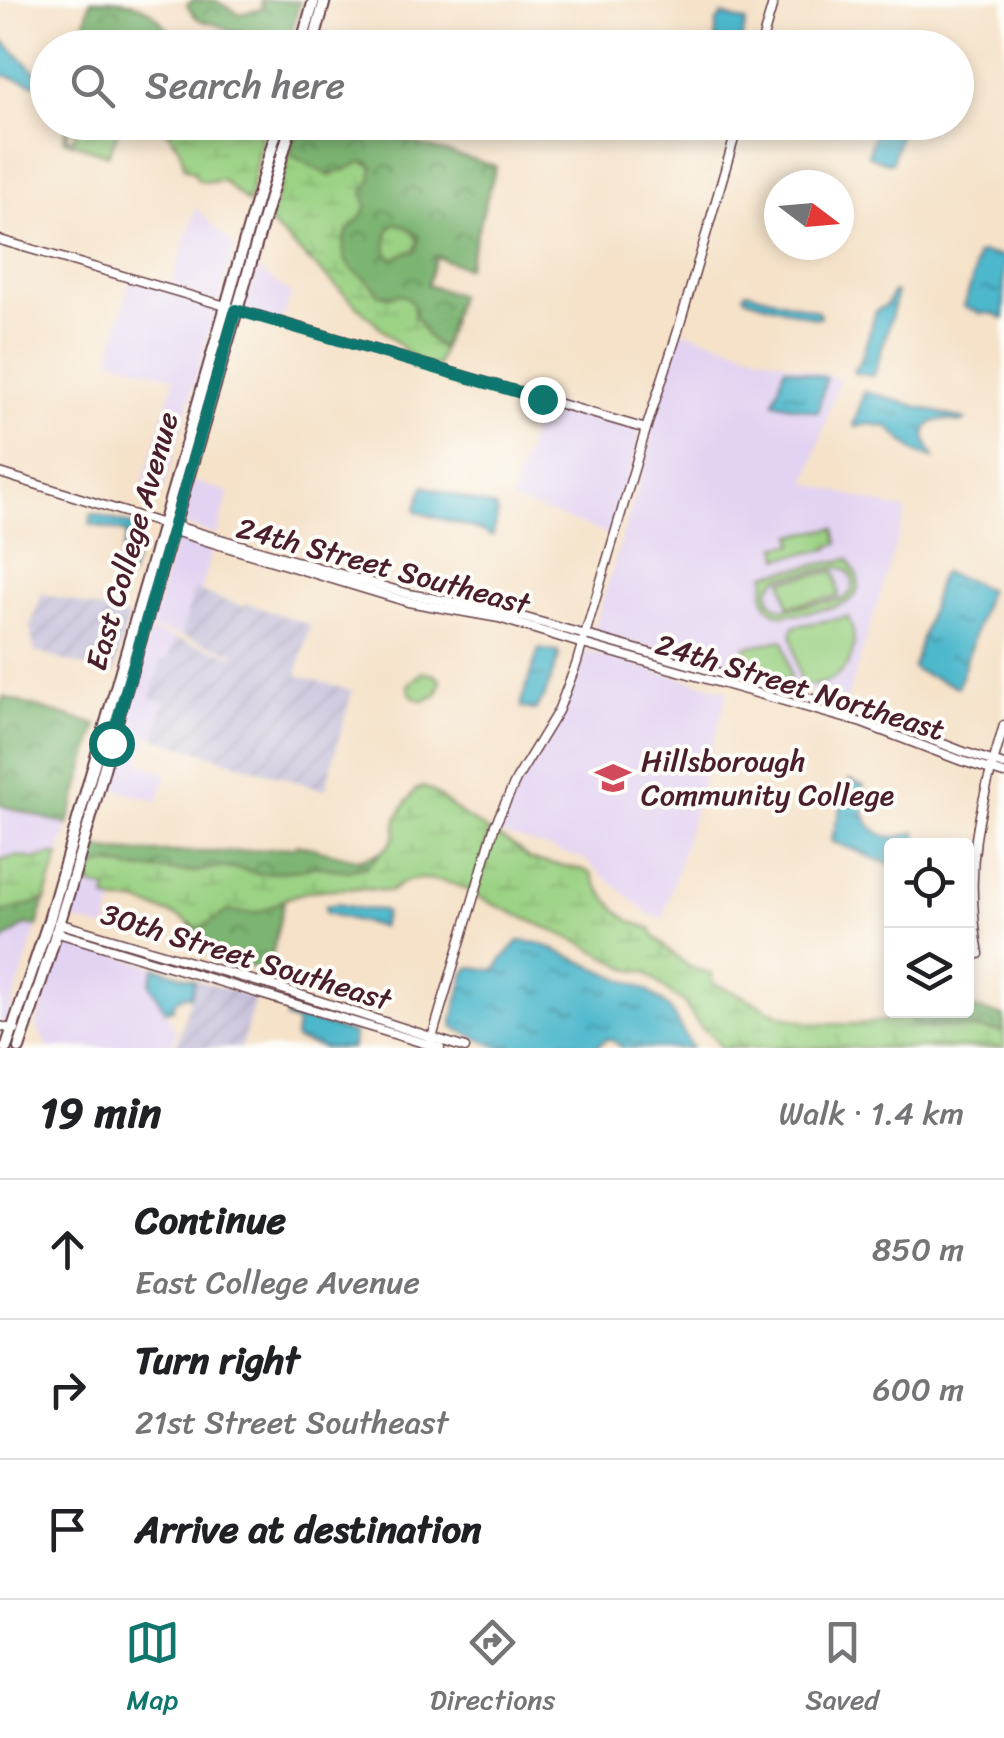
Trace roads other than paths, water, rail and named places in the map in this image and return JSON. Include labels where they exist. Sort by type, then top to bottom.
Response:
[{"type":"main road","points":[[305,30],[314,0]]},
{"type":"main road","points":[[317,30],[325,0]]},
{"type":"main road","name":"East College Avenue","points":[[18,1031],[53,926],[231,309],[274,140]]},
{"type":"main road","name":"East College Avenue","points":[[231,309],[286,140]]},
{"type":"main road","points":[[6,1048],[18,1031]]},
{"type":"main road","points":[[18,1031],[19,1048]]},
{"type":"street","points":[[765,30],[774,0]]},
{"type":"street","points":[[430,1045],[495,825],[516,780],[558,710],[584,640],[733,140]]},
{"type":"street","points":[[0,240],[646,430]]},
{"type":"street","name":"24th Street Southeast","points":[[0,473],[168,526],[409,594],[501,611],[584,640]]},
{"type":"street","name":"24th Street Northeast","points":[[584,640],[872,726],[962,762],[1004,765]]},
{"type":"street","points":[[978,954],[971,902],[973,850],[976,824],[1004,726]]},
{"type":"street","name":"24th Street Northeast","points":[[992,766],[1004,774]]},
{"type":"street","name":"30th Street Southeast","points":[[53,926],[430,1045],[464,1048]]},
{"type":"street","points":[[0,1026],[18,1031]]},
{"type":"water","points":[[722,15],[746,22],[744,30],[716,30]]},
{"type":"water","points":[[0,38],[30,66],[30,83],[0,74]]},
{"type":"water","points":[[872,140],[898,140],[892,162],[868,156]]},
{"type":"water","points":[[976,255],[1004,256],[1004,319],[964,306]]},
{"type":"water","points":[[746,291],[818,311],[820,317],[746,298]]},
{"type":"water","points":[[893,292],[895,303],[875,372],[872,376],[854,373],[876,311],[887,304]]},
{"type":"water","points":[[785,367],[826,378],[818,412],[774,402]]},
{"type":"water","points":[[864,391],[965,420],[931,424],[926,442],[934,458],[915,452],[888,427],[855,427]]},
{"type":"water","points":[[424,486],[496,508],[493,535],[417,512]]},
{"type":"water","points":[[92,513],[142,528],[129,579],[117,573],[127,533],[90,524]]},
{"type":"water","points":[[943,573],[988,590],[958,687],[913,668]]},
{"type":"water","points":[[539,649],[558,652],[559,656],[544,698],[535,710],[522,708],[521,702]]},
{"type":"water","points":[[849,780],[864,786],[864,811],[873,829],[891,837],[917,834],[917,838],[884,838],[884,862],[831,841]]},
{"type":"water","points":[[325,906],[383,910],[381,927],[326,913]]},
{"type":"water","points":[[519,941],[539,943],[647,990],[669,1008],[692,1048],[623,1048],[606,1039],[595,1048],[501,1048],[454,1028],[465,973],[470,967],[495,970]]},
{"type":"water","points":[[155,967],[195,980],[191,996],[183,996],[175,1001],[173,1009],[165,1011],[150,983]]},
{"type":"water","points":[[287,1014],[354,1034],[352,1048],[324,1048],[297,1040],[297,1023],[286,1019]]},
{"type":"place","name":"Hillsborough Community College","points":[[613,778]]}]
